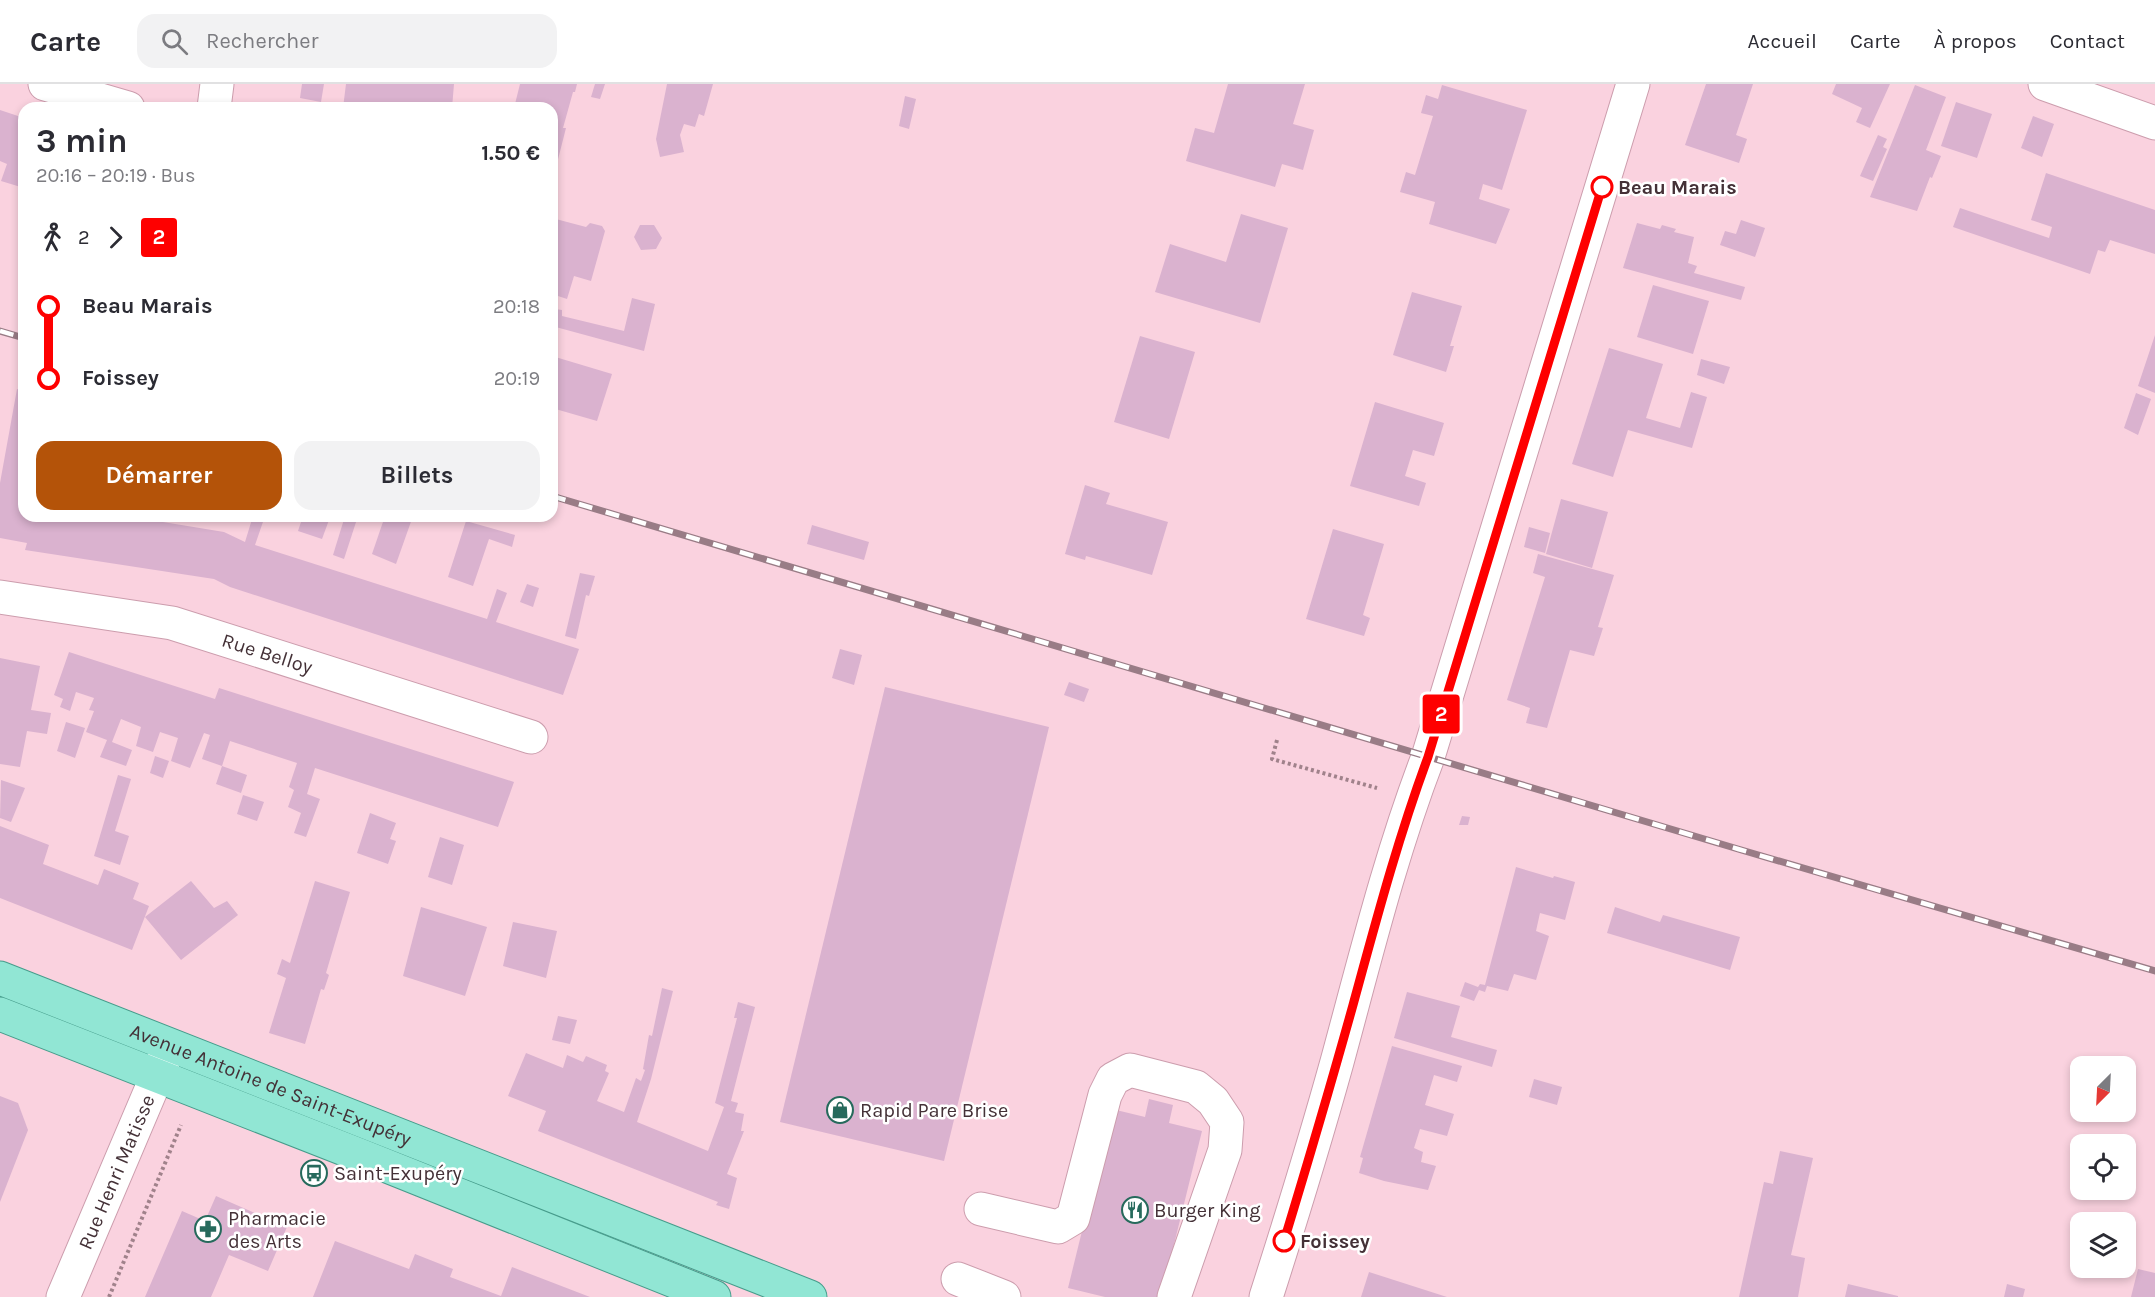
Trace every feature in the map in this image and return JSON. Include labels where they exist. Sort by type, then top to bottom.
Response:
[{"type":"main road","name":"Avenue Antoine de Saint-Exupéry","points":[[0,978],[810,1297]]},
{"type":"main road","name":"Avenue Antoine de Saint-Exupéry","points":[[0,1014],[714,1297]]},
{"type":"street","points":[[45,84],[107,102]]},
{"type":"street","points":[[214,102],[217,84]]},
{"type":"street","points":[[1266,1297],[1329,1090],[1378,912],[1412,800],[1428,757],[1633,84]]},
{"type":"street","points":[[2045,84],[2155,123]]},
{"type":"street","name":"Rue Belloy","points":[[0,597],[172,623],[531,736]]},
{"type":"street","name":"Rue Henri Matisse","points":[[63,1297],[170,1046]]},
{"type":"street","points":[[981,1209],[1059,1227],[1073,1218],[1105,1095],[1113,1079],[1130,1070],[1196,1087],[1214,1101],[1227,1122],[1226,1150],[1174,1297]]},
{"type":"street","points":[[958,1279],[1004,1297]]},
{"type":"path","points":[[1277,740],[1272,759],[1378,788],[1412,800]]},
{"type":"path","points":[[109,1297],[195,1091]]},
{"type":"building","points":[[302,84],[324,84],[321,102],[300,98]]},
{"type":"building","points":[[346,84],[454,84],[452,102],[344,102]]},
{"type":"building","points":[[520,84],[577,84],[563,128],[566,128],[558,159],[558,102],[516,102]]},
{"type":"building","points":[[595,84],[605,84],[600,99],[591,97]]},
{"type":"building","points":[[667,84],[713,84],[704,116],[699,114],[695,127],[684,124],[680,135],[684,152],[660,157],[656,139]]},
{"type":"building","points":[[1228,84],[1305,84],[1293,124],[1314,130],[1303,170],[1282,164],[1275,187],[1186,161],[1195,128],[1214,133]]},
{"type":"building","points":[[1706,84],[1753,84],[1736,135],[1747,139],[1739,163],[1685,145]]},
{"type":"building","points":[[1836,84],[1890,84],[1870,128],[1856,122],[1862,108],[1832,94]]},
{"type":"building","points":[[1442,85],[1527,110],[1502,190],[1483,184],[1479,199],[1510,209],[1496,244],[1429,224],[1435,202],[1400,192],[1406,172],[1415,175],[1433,116],[1421,113],[1426,95],[1438,99]]},
{"type":"building","points":[[1915,85],[1946,97],[1926,150],[1941,156],[1917,211],[1870,197]]},
{"type":"building","points":[[905,96],[916,99],[909,129],[899,126]]},
{"type":"building","points":[[1956,102],[1992,114],[1977,158],[1941,146]]},
{"type":"building","points":[[0,110],[18,116],[18,186],[1,181],[7,164],[0,161]]},
{"type":"building","points":[[2033,116],[2054,124],[2042,157],[2021,148]]},
{"type":"building","points":[[1878,135],[1887,139],[1883,147],[1887,149],[1873,181],[1860,176]]},
{"type":"building","points":[[2046,173],[2155,210],[2155,254],[2110,240],[2105,252],[2098,250],[2090,274],[1953,227],[1960,208],[2049,238],[2052,227],[2031,220]]},
{"type":"building","points":[[1241,214],[1288,228],[1260,323],[1155,292],[1170,244],[1226,262]]},
{"type":"building","points":[[558,220],[586,227],[590,223],[602,226],[605,231],[591,281],[574,276],[567,299],[558,296]]},
{"type":"building","points":[[1741,220],[1765,228],[1755,257],[1720,245],[1725,231],[1736,234]]},
{"type":"building","points":[[1637,223],[1660,229],[1662,225],[1676,229],[1674,232],[1694,237],[1688,263],[1697,266],[1694,273],[1745,287],[1741,300],[1623,268]]},
{"type":"building","points":[[640,225],[654,225],[662,238],[656,249],[641,250],[634,237]]},
{"type":"building","points":[[1653,285],[1709,301],[1693,354],[1637,337]]},
{"type":"building","points":[[1412,292],[1462,306],[1450,346],[1454,346],[1446,372],[1393,355]]},
{"type":"building","points":[[632,298],[655,304],[644,351],[558,328],[558,309],[562,310],[562,316],[624,331]]},
{"type":"building","points":[[2155,335],[2155,393],[2138,386]]},
{"type":"building","points":[[1140,336],[1195,352],[1169,439],[1114,422]]},
{"type":"building","points":[[1609,348],[1663,364],[1646,418],[1680,428],[1691,392],[1707,397],[1692,448],[1628,430],[1613,477],[1572,464]]},
{"type":"building","points":[[558,358],[612,374],[597,421],[558,410]]},
{"type":"building","points":[[1701,359],[1730,367],[1724,384],[1697,375]]},
{"type":"building","points":[[17,389],[18,522],[163,522],[224,532],[245,542],[251,522],[263,522],[255,545],[487,619],[497,589],[507,593],[496,622],[579,649],[563,695],[230,587],[214,579],[25,550],[27,543],[0,538],[0,483]]},
{"type":"building","points":[[2136,393],[2151,399],[2138,435],[2124,428]]},
{"type":"building","points":[[1375,402],[1444,423],[1434,456],[1413,450],[1405,476],[1426,483],[1419,506],[1350,486]]},
{"type":"building","points":[[1085,485],[1110,493],[1106,504],[1168,522],[1152,575],[1086,556],[1085,560],[1065,554]]},
{"type":"building","points":[[1561,499],[1608,512],[1592,568],[1546,554]]},
{"type":"building","points":[[301,522],[328,522],[322,539],[298,531]]},
{"type":"building","points":[[343,522],[356,522],[344,559],[333,555]]},
{"type":"building","points":[[383,522],[411,522],[396,564],[372,554]]},
{"type":"building","points":[[466,522],[515,535],[512,547],[489,539],[473,586],[448,577]]},
{"type":"building","points":[[812,525],[869,542],[864,560],[807,544]]},
{"type":"building","points":[[1529,527],[1550,533],[1545,553],[1524,547]]},
{"type":"building","points":[[1333,529],[1384,544],[1363,615],[1370,618],[1364,636],[1306,619]]},
{"type":"building","points":[[1538,554],[1614,575],[1598,627],[1603,628],[1594,656],[1570,650],[1547,728],[1526,723],[1530,708],[1507,700],[1545,577],[1533,573]]},
{"type":"building","points":[[580,573],[595,576],[589,596],[586,595],[576,639],[565,636]]},
{"type":"building","points":[[527,584],[539,588],[533,607],[520,602]]},
{"type":"building","points":[[840,649],[862,655],[854,685],[832,678]]},
{"type":"building","points":[[69,652],[215,699],[219,688],[514,782],[498,827],[315,768],[307,794],[320,799],[306,837],[294,833],[301,813],[288,807],[294,790],[289,787],[297,763],[230,741],[222,766],[202,759],[210,735],[204,733],[190,768],[171,761],[178,738],[160,732],[153,752],[136,746],[141,727],[121,719],[112,742],[132,750],[126,766],[100,757],[107,740],[86,732],[94,711],[89,710],[94,698],[76,692],[70,711],[60,707],[63,699],[54,695]]},
{"type":"building","points":[[0,658],[40,666],[31,710],[51,713],[47,734],[27,731],[20,767],[0,764]]},
{"type":"building","points":[[1069,682],[1089,689],[1084,702],[1064,695]]},
{"type":"building","points":[[885,687],[1049,727],[944,1161],[780,1122]]},
{"type":"building","points":[[66,722],[85,728],[75,758],[57,751]]},
{"type":"building","points":[[155,756],[169,761],[163,778],[150,773]]},
{"type":"building","points":[[222,766],[247,775],[241,793],[216,784]]},
{"type":"building","points":[[118,775],[131,779],[115,831],[129,836],[120,865],[94,856]]},
{"type":"building","points":[[1,780],[25,788],[11,822],[0,818]]},
{"type":"building","points":[[243,795],[264,802],[257,821],[237,814]]},
{"type":"building","points":[[370,813],[396,823],[390,839],[396,841],[388,864],[357,853]]},
{"type":"building","points":[[1462,816],[1470,817],[1468,825],[1459,825]]},
{"type":"building","points":[[0,826],[49,845],[43,864],[98,885],[104,869],[139,883],[133,899],[149,906],[132,950],[0,898]]},
{"type":"building","points":[[440,837],[464,845],[452,885],[428,877]]},
{"type":"building","points":[[1516,867],[1575,882],[1565,920],[1540,913],[1536,931],[1549,936],[1536,980],[1514,974],[1508,991],[1487,986],[1485,992],[1479,990],[1474,1001],[1460,996],[1465,982],[1478,987],[1480,984],[1485,985]]},
{"type":"building","points":[[191,881],[214,908],[227,901],[238,915],[181,960],[145,917]]},
{"type":"building","points":[[315,881],[350,892],[326,973],[329,975],[324,990],[321,989],[305,1044],[269,1033],[286,978],[277,974],[282,959],[290,963]]},
{"type":"building","points":[[421,907],[487,927],[465,996],[403,976]]},
{"type":"building","points":[[1615,907],[1660,922],[1663,915],[1740,937],[1730,970],[1607,933]]},
{"type":"building","points":[[513,922],[557,931],[546,978],[503,966]]},
{"type":"building","points":[[662,988],[673,991],[651,1079],[637,1122],[708,1151],[724,1107],[715,1103],[737,1018],[734,1018],[738,1002],[755,1007],[731,1101],[738,1103],[735,1112],[744,1114],[741,1131],[744,1131],[727,1174],[737,1178],[729,1209],[716,1205],[718,1202],[538,1131],[546,1111],[508,1096],[526,1053],[563,1068],[567,1055],[583,1062],[586,1056],[607,1065],[605,1071],[609,1073],[597,1101],[624,1112],[636,1078],[641,1081],[645,1070],[643,1069],[649,1035],[652,1036]]},
{"type":"building","points":[[1407,992],[1460,1006],[1451,1037],[1497,1050],[1492,1067],[1394,1038]]},
{"type":"building","points":[[558,1016],[577,1020],[570,1044],[552,1040]]},
{"type":"building","points":[[1392,1046],[1462,1066],[1457,1082],[1434,1075],[1425,1105],[1454,1114],[1447,1136],[1420,1129],[1414,1148],[1423,1152],[1421,1162],[1436,1166],[1428,1190],[1359,1173],[1363,1158],[1360,1157]]},
{"type":"building","points":[[1534,1079],[1562,1087],[1557,1105],[1529,1097]]},
{"type":"building","points":[[0,1096],[18,1103],[28,1130],[0,1202]]},
{"type":"building","name":"Burger King","points":[[1149,1099],[1173,1105],[1169,1123],[1202,1131],[1161,1297],[1105,1297],[1068,1288],[1112,1109],[1145,1117]]},
{"type":"building","points":[[1780,1151],[1813,1158],[1791,1255],[1805,1258],[1798,1297],[1739,1297],[1764,1182],[1773,1184]]},
{"type":"building","points":[[216,1196],[287,1227],[268,1271],[229,1255],[211,1297],[145,1297],[182,1211],[205,1221]]},
{"type":"building","points":[[335,1241],[409,1269],[415,1254],[453,1269],[450,1277],[501,1296],[512,1267],[590,1297],[313,1297]]},
{"type":"building","points":[[2138,1269],[2155,1273],[2155,1297],[2131,1297]]},
{"type":"building","points":[[1369,1272],[1447,1297],[1361,1297]]},
{"type":"building","points":[[1848,1284],[1898,1296],[1898,1297],[1845,1297]]},
{"type":"building","points":[[2007,1284],[2025,1289],[2023,1297],[2004,1297]]},
{"type":"railway","points":[[0,331],[18,336]]},
{"type":"railway","points":[[558,498],[2155,971]]},
{"type":"bus line","name":"2","points":[[1284,1241],[1378,912],[1412,800],[1428,757],[1602,187]]},
{"type":"place","name":"Beau Marais","points":[[1602,187]]},
{"type":"place","name":"Rapid Pare Brise","points":[[840,1110]]},
{"type":"place","name":"Saint-Exupéry","points":[[314,1173]]},
{"type":"place","name":"Burger King","points":[[1135,1210]]},
{"type":"place","name":"Pharmacie des Arts","points":[[208,1229]]},
{"type":"place","name":"Foissey","points":[[1284,1241]]}]
